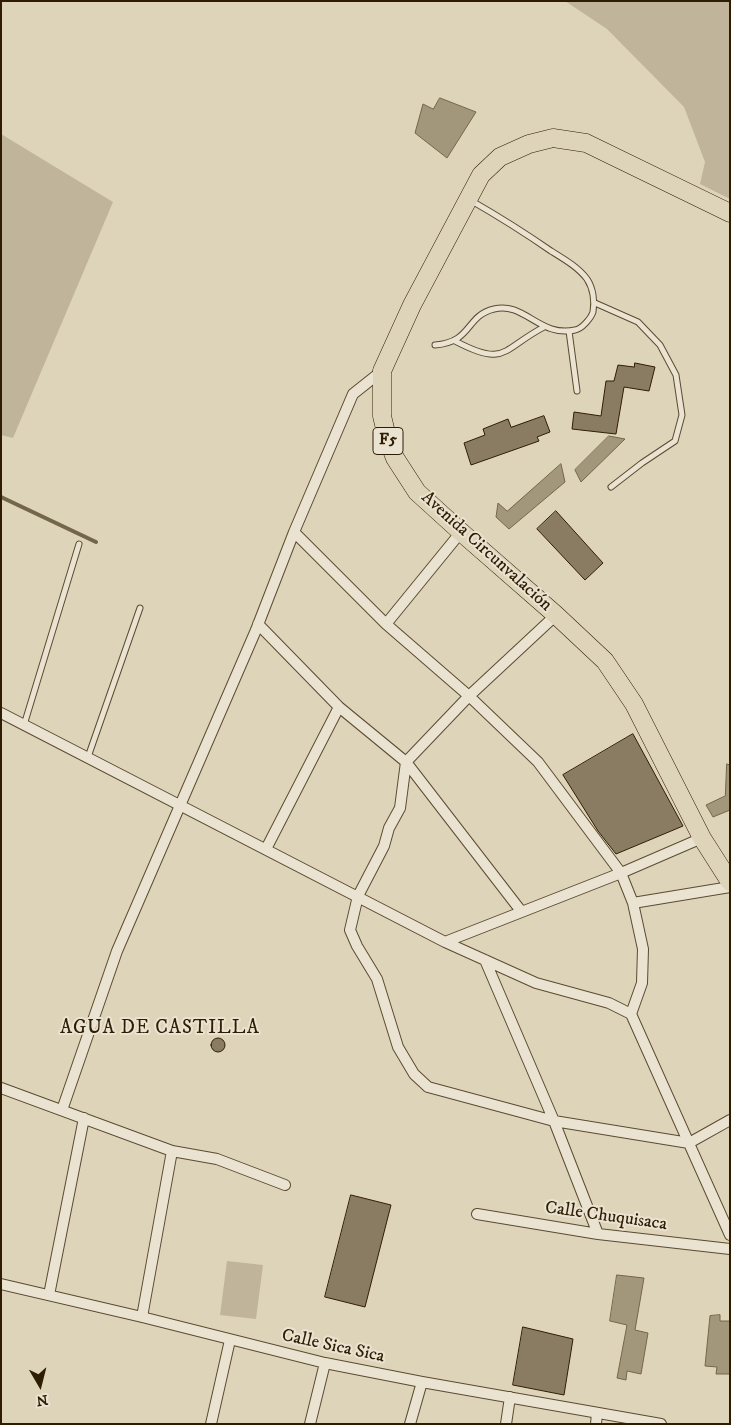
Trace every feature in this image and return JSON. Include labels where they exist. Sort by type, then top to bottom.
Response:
[{"type":"highway","name":"Avenida Circunvalación","points":[[730,212],[586,143],[553,138],[529,144],[500,157],[480,175],[412,305],[382,371],[382,416],[387,437],[395,458],[417,492],[605,661],[634,704],[702,838],[730,882]]},
{"type":"street","points":[[62,1110],[117,951],[258,624],[294,532],[353,394],[382,371]]},
{"type":"street","points":[[294,532],[386,624],[469,696],[538,762],[621,873],[633,903],[643,949],[642,983],[631,1014]]},
{"type":"street","points":[[386,624],[460,532]]},
{"type":"street","points":[[556,615],[469,696],[406,762],[400,808],[389,828],[384,846],[358,896],[350,930],[377,980],[398,1047],[414,1074],[428,1087],[554,1121],[689,1143],[730,1120]]},
{"type":"street","points":[[258,624],[339,706],[406,762],[521,911]]},
{"type":"street","points":[[266,849],[339,706]]},
{"type":"street","points":[[1,714],[180,804],[445,942],[536,983],[609,1003],[631,1014],[730,1235]]},
{"type":"street","points":[[445,942],[621,873],[702,838]]},
{"type":"street","points":[[633,903],[730,887]]},
{"type":"street","points":[[485,960],[554,1121],[598,1234]]},
{"type":"street","points":[[1,1088],[172,1151],[217,1159],[285,1185]]},
{"type":"street","points":[[49,1296],[84,1118]]},
{"type":"street","points":[[142,1317],[172,1151]]},
{"type":"street","name":"Calle Chuquisaca","points":[[477,1214],[598,1234],[730,1249]]},
{"type":"street","name":"Calle Sica Sica","points":[[1,1284],[325,1363],[661,1424]]},
{"type":"street","points":[[211,1424],[230,1340]]},
{"type":"street","points":[[310,1424],[325,1363]]},
{"type":"street","points":[[410,1424],[422,1382]]},
{"type":"street","points":[[506,1424],[510,1398]]},
{"type":"street","points":[[596,1424],[597,1413]]},
{"type":"lane","points":[[435,345],[456,341],[478,316],[494,309],[511,307],[544,327],[560,331],[578,330],[591,316],[595,303],[588,280],[577,268],[508,222],[468,199]]},
{"type":"lane","points":[[595,303],[638,322],[660,345],[676,375],[682,415],[675,441],[611,487]]},
{"type":"lane","points":[[456,341],[472,350],[487,355],[502,354],[528,335],[544,327]]},
{"type":"lane","points":[[568,331],[577,391]]},
{"type":"lane","points":[[24,725],[79,544]]},
{"type":"lane","points":[[88,757],[140,608]]},
{"type":"shaded area","points":[[565,1],[730,1],[730,199],[700,184],[705,162],[684,107],[607,29]]},
{"type":"shaded area","points":[[440,98],[476,112],[447,158],[415,133],[423,104],[433,109]]},
{"type":"shaded area","points":[[1,134],[113,202],[13,438],[1,435]]},
{"type":"shaded area","points":[[609,436],[625,439],[581,482],[575,470]]},
{"type":"shaded area","points":[[561,464],[565,482],[509,529],[496,517],[498,503],[507,511]]},
{"type":"shaded area","points":[[727,764],[730,765],[730,810],[713,817],[706,805],[725,796]]},
{"type":"shaded area","points":[[227,1261],[263,1265],[256,1319],[220,1315]]},
{"type":"shaded area","points":[[617,1275],[644,1278],[635,1330],[648,1333],[641,1374],[627,1371],[626,1380],[617,1378],[627,1325],[610,1321]]},
{"type":"shaded area","points":[[720,1315],[720,1321],[730,1321],[730,1374],[716,1374],[717,1367],[705,1366],[710,1316]]},
{"type":"building","points":[[635,363],[655,367],[649,391],[624,387],[616,434],[572,429],[574,412],[601,416],[606,381],[614,381],[618,365],[634,367]]},
{"type":"building","points":[[544,416],[550,432],[537,437],[539,441],[471,465],[464,443],[485,435],[483,429],[508,419],[511,427]]},
{"type":"building","points":[[556,511],[603,563],[585,580],[537,529]]},
{"type":"building","points":[[633,734],[683,826],[616,854],[598,831],[563,775]]},
{"type":"building","points":[[218,1038],[223,1040],[225,1045],[223,1050],[218,1052],[213,1050],[211,1045],[213,1040]]},
{"type":"building","points":[[351,1195],[391,1205],[365,1307],[325,1297]]},
{"type":"building","points":[[523,1327],[573,1339],[564,1395],[513,1385]]},
{"type":"waterway","points":[[1,497],[96,542]]},
{"type":"district","name":"AGUA DE CASTILLA","points":[[160,1029]]}]
